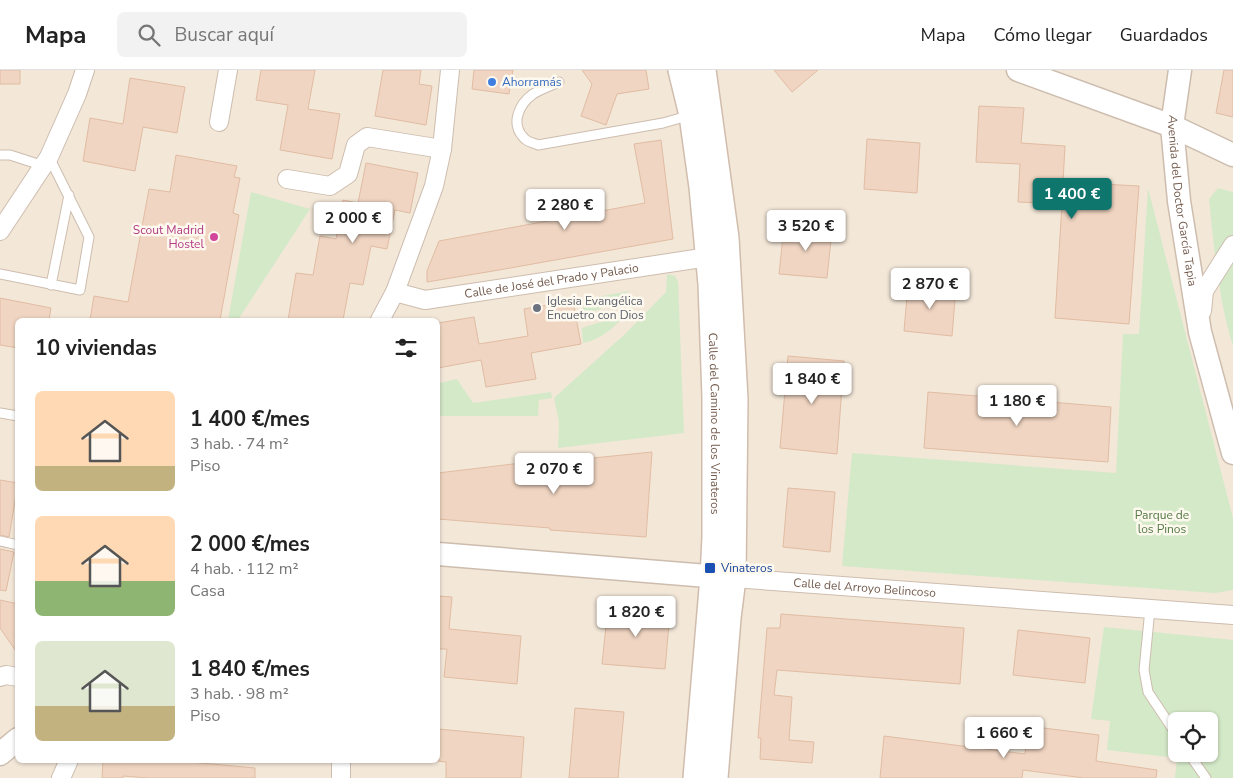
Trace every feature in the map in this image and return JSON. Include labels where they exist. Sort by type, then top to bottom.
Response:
[{"type":"main road","name":"Calle del Camino de los Vinateros","points":[[682,70],[692,115],[702,187],[708,257],[715,397],[715,537],[723,577],[728,618],[715,778]]},
{"type":"main road","name":"Calle del Camino de los Vinateros","points":[[696,778],[723,577],[735,399],[726,238],[703,70]]},
{"type":"street","points":[[0,231],[47,161],[77,94],[85,70]]},
{"type":"street","points":[[219,122],[228,70]]},
{"type":"street","points":[[381,318],[395,292],[434,186],[442,149],[450,70]]},
{"type":"street","points":[[1018,70],[1172,126],[1233,155]]},
{"type":"street","name":"Avenida del Doctor García Tapia","points":[[1180,70],[1172,126],[1179,201],[1200,332],[1233,453]]},
{"type":"street","points":[[287,179],[330,186],[348,174],[356,145],[367,137],[442,149]]},
{"type":"street","name":"Avenida del Doctor García Tapia","points":[[1200,332],[1204,291],[1233,245]]},
{"type":"street","name":"Calle de José del Prado y Palacio","points":[[395,292],[425,300],[708,257]]},
{"type":"street","name":"Calle del Arroyo Belincoso","points":[[440,554],[1233,615]]},
{"type":"street","points":[[0,754],[15,742]]},
{"type":"street","points":[[61,778],[68,763]]},
{"type":"street","points":[[341,763],[341,778]]},
{"type":"lane","points":[[559,82],[533,94],[523,104],[517,116],[518,129],[525,140],[538,144],[663,123],[692,115]]},
{"type":"lane","points":[[0,155],[47,161],[69,195],[89,237],[80,290],[0,274]]},
{"type":"lane","points":[[51,285],[69,195]]},
{"type":"lane","points":[[0,413],[15,416]]},
{"type":"lane","points":[[0,541],[15,544]]},
{"type":"lane","points":[[1150,609],[1144,670],[1148,692],[1168,722]]},
{"type":"lane","points":[[1195,762],[1206,778]]},
{"type":"shaded area","points":[[0,70],[1233,70],[1233,192],[1218,188],[1215,260],[1233,346],[1233,778],[0,778]]},
{"type":"green space","name":"Parque de los Pinos","points":[[1148,188],[1233,518],[1233,590],[1215,593],[842,566],[852,453],[1116,473],[1123,334],[1139,334]]},
{"type":"green space","points":[[1218,188],[1233,192],[1233,346],[1220,291],[1209,199]]},
{"type":"green space","points":[[251,192],[310,209],[239,318],[228,318]]},
{"type":"green space","points":[[667,274],[675,276],[678,282],[684,433],[558,448],[559,422],[554,398],[625,334],[666,292]]},
{"type":"green space","points":[[630,291],[600,309],[580,316],[586,299]]},
{"type":"green space","points":[[639,301],[607,332],[591,341],[583,343],[582,328],[607,320]]},
{"type":"green space","points":[[457,379],[473,403],[551,392],[552,398],[539,400],[538,416],[440,416],[440,383]]},
{"type":"green space","points":[[1104,627],[1233,640],[1233,778],[1175,778],[1177,762],[1218,762],[1218,712],[1168,712],[1168,757],[1107,750],[1110,721],[1091,719]]},
{"type":"building","points":[[0,70],[20,70],[20,84],[0,84]]},
{"type":"building","points":[[261,70],[315,70],[308,109],[340,114],[332,159],[280,150],[288,105],[256,100]]},
{"type":"building","points":[[383,70],[421,70],[419,84],[432,86],[426,125],[375,116]]},
{"type":"building","name":"Ahorramás","points":[[474,70],[513,70],[509,94],[472,89]]},
{"type":"building","points":[[582,70],[646,70],[649,89],[617,94],[606,125],[581,116],[592,84]]},
{"type":"building","points":[[774,70],[818,70],[792,92]]},
{"type":"building","points":[[1224,70],[1233,70],[1233,117],[1216,113]]},
{"type":"building","points":[[130,78],[185,87],[177,133],[143,127],[135,171],[83,161],[90,118],[123,124]]},
{"type":"building","points":[[979,106],[1024,108],[1021,143],[1065,146],[1063,182],[1139,186],[1129,324],[1055,318],[1062,204],[1018,202],[1020,164],[976,162]]},
{"type":"building","points":[[867,139],[920,143],[917,193],[864,189]]},
{"type":"building","points":[[661,140],[673,239],[427,282],[427,271],[439,241],[645,203],[634,144]]},
{"type":"building","points":[[176,155],[237,166],[234,177],[240,178],[233,213],[239,215],[220,318],[90,318],[94,296],[128,302],[149,189],[170,192]]},
{"type":"building","points":[[366,163],[418,173],[410,213],[395,210],[387,249],[371,246],[363,285],[350,283],[343,318],[288,318],[296,273],[313,275],[320,236],[336,239],[343,200],[358,203]]},
{"type":"building","points":[[784,227],[832,231],[827,278],[779,274]]},
{"type":"building","points":[[908,284],[956,288],[952,336],[904,331]]},
{"type":"building","points":[[0,298],[51,308],[49,318],[15,318],[15,348],[0,345]]},
{"type":"building","points":[[573,301],[581,344],[531,353],[536,379],[486,387],[481,360],[440,368],[440,323],[474,317],[479,344],[528,336],[524,309]]},
{"type":"building","points":[[788,356],[844,361],[837,454],[780,448]]},
{"type":"building","points":[[928,392],[1111,407],[1108,462],[924,448]]},
{"type":"building","points":[[652,452],[646,537],[440,519],[440,473],[555,459],[554,462]]},
{"type":"building","points":[[0,480],[15,482],[15,501],[9,537],[0,535]]},
{"type":"building","points":[[788,488],[835,492],[830,552],[783,547]]},
{"type":"building","points":[[0,549],[14,552],[6,591],[0,590]]},
{"type":"building","points":[[440,596],[452,597],[449,629],[521,636],[517,684],[444,677],[447,649],[440,649]]},
{"type":"building","points":[[0,600],[15,603],[15,650],[0,628]]},
{"type":"building","points":[[608,607],[670,613],[665,669],[602,664]]},
{"type":"building","points":[[781,614],[964,628],[960,684],[777,670],[774,695],[792,697],[789,740],[814,742],[812,763],[760,759],[761,738],[758,738],[767,628],[780,628]]},
{"type":"building","points":[[1018,630],[1090,638],[1085,683],[1013,675]]},
{"type":"building","points":[[575,708],[624,712],[618,778],[569,778]]},
{"type":"building","points":[[1028,726],[1099,735],[1096,761],[1157,770],[1156,778],[1084,778],[1023,770],[1022,778],[880,778],[884,736],[1025,754]]},
{"type":"building","points":[[440,729],[524,737],[521,778],[446,778],[446,762],[440,761]]},
{"type":"building","points":[[103,763],[201,763],[255,768],[255,778],[149,778],[123,776],[123,778],[102,778]]},
{"type":"place","name":"Ahorramás","points":[[492,82]]},
{"type":"place","name":"Scout Madrid Hostel","points":[[214,237]]},
{"type":"place","name":"Iglesia Evangélica Encuetro con Dios","points":[[537,308]]},
{"type":"place","name":"Vinateros","points":[[710,568]]}]
